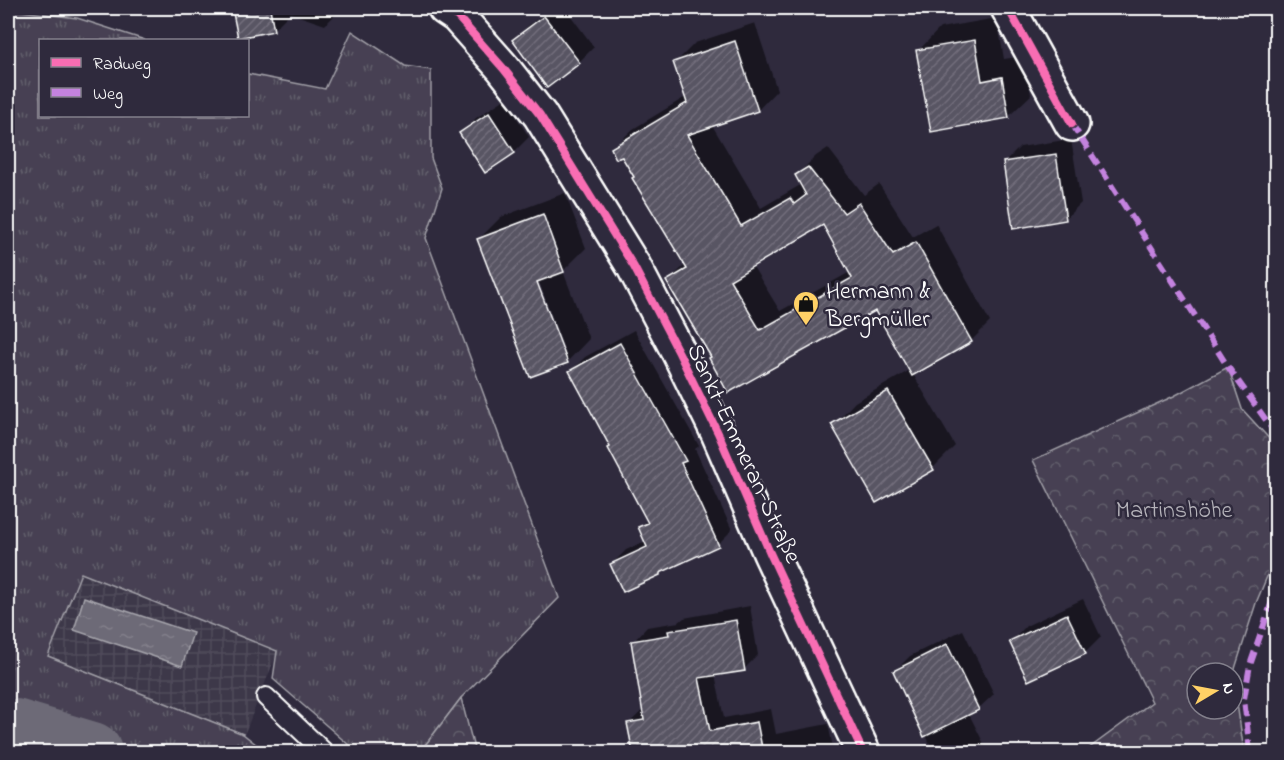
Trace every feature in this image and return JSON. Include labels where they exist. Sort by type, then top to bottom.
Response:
[{"type":"street","name":"Sankt-Emmeran-Straße","points":[[445,8],[457,16],[503,68],[540,115],[634,267],[718,433],[770,553],[863,753]]},
{"type":"street","points":[[1008,8],[1072,124]]},
{"type":"lane","points":[[266,697],[324,753]]},
{"type":"shaded area","points":[[81,572],[278,651],[244,735],[47,656]]},
{"type":"green space","points":[[8,8],[77,18],[142,39],[39,39],[39,117],[249,117],[249,74],[325,89],[352,31],[405,66],[431,70],[431,158],[442,188],[426,238],[559,598],[461,698],[420,752],[357,752],[273,679],[277,651],[81,573],[48,656],[243,734],[266,752],[8,752]]},
{"type":"green space","name":"Martinshöhe","points":[[1228,367],[1242,409],[1276,446],[1276,555],[1256,603],[1237,661],[1185,661],[1185,721],[1240,721],[1244,752],[1084,752],[1152,702],[1033,460],[1174,396]]},
{"type":"green space","points":[[461,698],[475,752],[420,752]]},
{"type":"water","points":[[84,597],[193,633],[182,666],[74,630]]},
{"type":"water","points":[[56,713],[51,752],[42,752],[8,740],[8,714]]},
{"type":"building","points":[[232,8],[270,8],[274,31],[238,38]]},
{"type":"building","points":[[544,16],[580,63],[547,88],[512,40]]},
{"type":"building","points":[[975,40],[982,81],[1002,77],[1009,118],[931,132],[916,50]]},
{"type":"building","points":[[735,41],[758,111],[687,135],[741,226],[790,198],[794,204],[806,195],[795,175],[808,167],[844,213],[859,203],[893,255],[916,242],[972,342],[912,376],[875,311],[728,393],[709,358],[711,357],[666,281],[687,269],[632,178],[634,177],[622,157],[616,159],[611,148],[687,103],[673,62]],"holes":[[[823,225],[852,278],[760,330],[730,280]]]},
{"type":"building","points":[[489,113],[515,153],[485,173],[459,133]]},
{"type":"building","points":[[1056,154],[1066,220],[1013,229],[1003,162]]},
{"type":"building","points":[[543,214],[564,272],[537,282],[568,363],[530,377],[477,239]]},
{"type":"building","points":[[620,343],[686,461],[681,463],[719,546],[623,592],[610,564],[647,547],[638,527],[648,523],[569,371]]},
{"type":"building","points":[[888,391],[934,470],[876,503],[831,424]]},
{"type":"building","points":[[1067,614],[1086,654],[1028,681],[1009,641]]},
{"type":"building","points":[[736,620],[745,671],[699,678],[710,731],[757,722],[763,753],[633,753],[627,723],[644,720],[631,641],[669,635],[668,631]]},
{"type":"building","points":[[947,644],[979,710],[924,737],[893,671]]},
{"type":"waterway","points":[[8,729],[15,729],[92,752]]},
{"type":"marked path","points":[[1072,124],[1228,367],[1276,434]]},
{"type":"marked path","points":[[1250,752],[1244,699],[1250,665],[1276,590]]},
{"type":"cycle path","points":[[445,8],[457,16],[503,68],[540,115],[634,267],[718,433],[770,553],[863,752]]},
{"type":"cycle path","points":[[1008,8],[1072,124]]},
{"type":"place","name":"Hermann & Bergmüller","points":[[806,327]]}]
